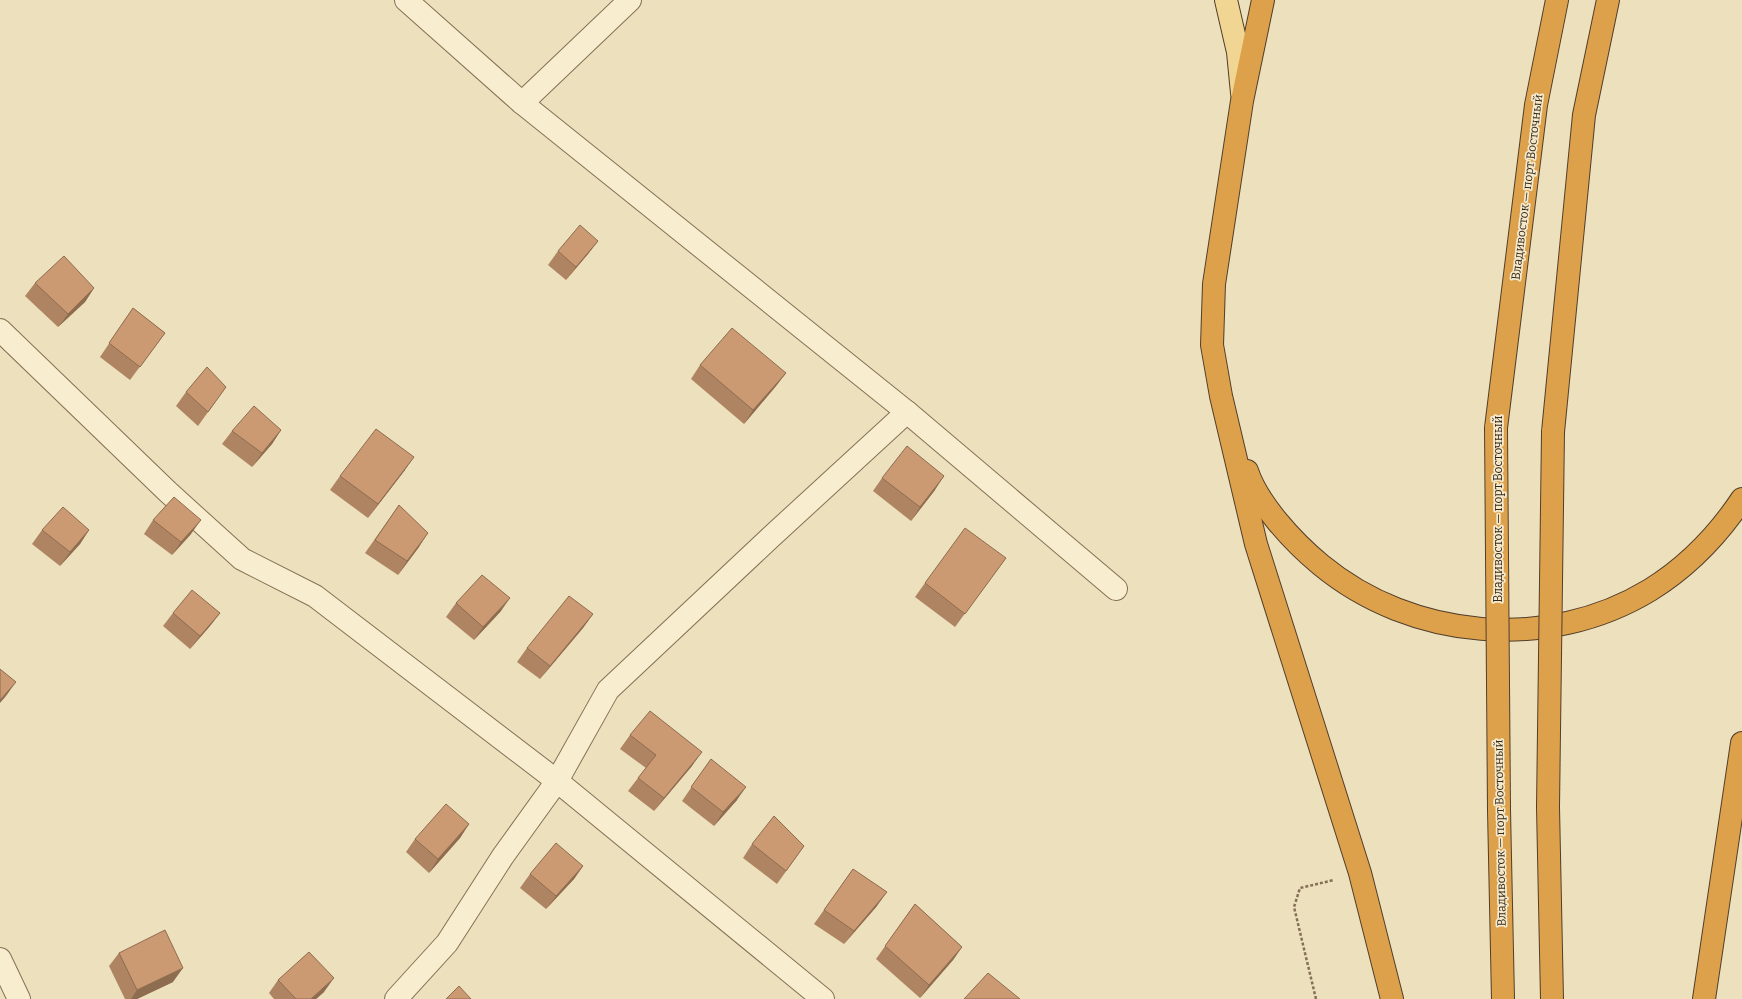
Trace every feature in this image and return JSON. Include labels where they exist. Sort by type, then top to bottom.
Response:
[{"type":"highway","points":[[1263,0],[1242,101],[1214,284],[1212,345],[1221,396],[1256,544],[1360,873],[1392,999]]},
{"type":"highway","name":"Владивосток — порт Восточный","points":[[1503,999],[1499,810],[1496,428],[1536,105],[1557,0]]},
{"type":"highway","points":[[1552,999],[1548,807],[1553,432],[1584,115],[1608,0]]},
{"type":"highway","points":[[1221,396],[1250,479],[1273,516],[1302,550],[1337,578],[1375,601],[1417,618],[1461,628],[1510,630],[1558,625],[1605,611],[1650,590],[1689,561],[1724,526],[1742,499]]},
{"type":"highway","points":[[1704,999],[1742,743]]},
{"type":"main road","points":[[1226,0],[1238,52],[1242,101]]},
{"type":"street","points":[[406,0],[522,102],[907,412],[1116,589]]},
{"type":"street","points":[[522,102],[630,0]]},
{"type":"street","points":[[0,330],[168,492],[242,559],[314,596],[557,781],[823,999]]},
{"type":"street","points":[[396,999],[447,943],[504,856],[557,781],[608,690],[907,412]]},
{"type":"street","points":[[0,959],[19,999]]},
{"type":"path","points":[[1316,999],[1294,907],[1300,888],[1360,873]]},
{"type":"building","points":[[580,225],[598,241],[576,267],[558,251]]},
{"type":"building","points":[[64,256],[94,288],[68,314],[35,283]]},
{"type":"building","points":[[133,308],[165,333],[140,367],[109,343]]},
{"type":"building","points":[[732,328],[786,373],[753,410],[700,365]]},
{"type":"building","points":[[207,367],[226,387],[208,412],[186,392]]},
{"type":"building","points":[[254,406],[281,430],[262,453],[232,431]]},
{"type":"building","points":[[376,429],[414,457],[378,504],[340,476]]},
{"type":"building","points":[[907,446],[944,476],[920,507],[882,478]]},
{"type":"building","points":[[174,497],[201,520],[181,542],[153,520]]},
{"type":"building","points":[[399,505],[428,533],[407,561],[375,540]]},
{"type":"building","points":[[63,507],[89,530],[70,552],[42,530]]},
{"type":"building","points":[[965,528],[1006,558],[965,614],[925,583]]},
{"type":"building","points":[[482,575],[510,598],[483,627],[456,603]]},
{"type":"building","points":[[192,590],[220,613],[200,636],[173,613]]},
{"type":"building","points":[[569,596],[593,614],[550,666],[527,648]]},
{"type":"building","points":[[0,669],[16,682],[0,700]]},
{"type":"building","points":[[650,711],[702,752],[664,798],[638,778],[656,755],[630,735]]},
{"type":"building","points":[[711,759],[746,787],[723,812],[691,787]]},
{"type":"building","points":[[446,804],[469,824],[438,859],[415,839]]},
{"type":"building","points":[[774,816],[804,846],[786,871],[752,844]]},
{"type":"building","points":[[556,843],[583,866],[556,896],[530,874]]},
{"type":"building","points":[[853,869],[887,892],[854,931],[824,910]]},
{"type":"building","points":[[915,904],[962,947],[929,985],[885,946]]},
{"type":"building","points":[[165,930],[183,968],[137,990],[119,953]]},
{"type":"building","points":[[309,952],[334,978],[311,999],[296,999],[278,980]]},
{"type":"building","points":[[988,973],[1020,999],[964,999]]},
{"type":"building","points":[[459,986],[471,999],[446,999]]}]
